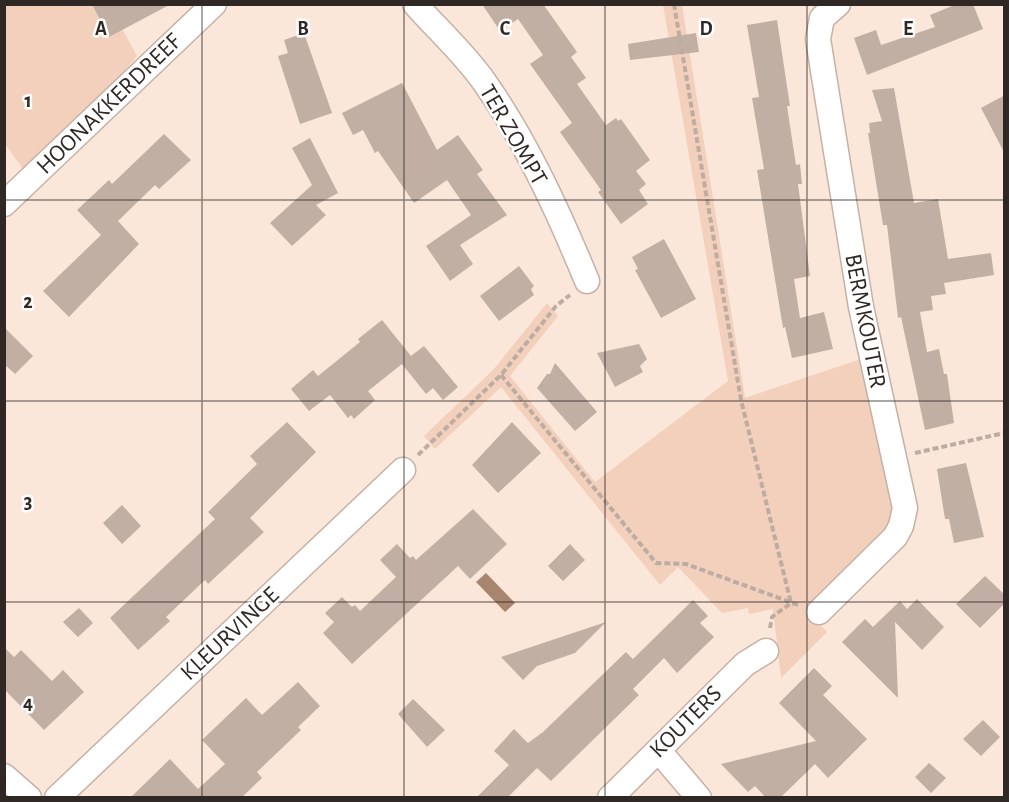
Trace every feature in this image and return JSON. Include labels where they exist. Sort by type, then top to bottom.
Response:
[{"type":"street","name":"HOONAKKERDREEF","points":[[4,204],[214,4]]},
{"type":"street","name":"TER ZOMPT","points":[[415,4],[484,81],[503,111],[561,219],[587,281]]},
{"type":"street","name":"BERMKOUTER","points":[[819,612],[900,530],[905,508],[861,307],[818,39],[822,18],[838,4]]},
{"type":"street","name":"KLEURVINGE","points":[[57,798],[403,470]]},
{"type":"street","name":"KOUTERS","points":[[610,798],[745,664],[766,651]]},
{"type":"street","points":[[659,750],[699,798]]},
{"type":"street","points":[[4,776],[29,798]]},
{"type":"path","points":[[674,4],[741,400],[791,603]]},
{"type":"path","points":[[403,470],[501,375],[556,306],[587,281]]},
{"type":"path","points":[[501,375],[656,563],[686,564],[819,612]]},
{"type":"path","points":[[894,458],[1005,434]]},
{"type":"path","points":[[766,651],[772,617],[791,603]]},
{"type":"shaded area","points":[[5,5],[109,5],[137,56],[116,81],[24,170],[5,144]]},
{"type":"shaded area","points":[[663,5],[682,5],[745,398],[861,359],[895,503],[890,528],[806,610],[827,632],[781,678],[773,609],[749,614],[748,608],[722,613],[678,567],[660,585],[501,387],[435,449],[424,436],[493,370],[547,303],[558,316],[510,376],[595,482],[728,381]]},
{"type":"shaded area","points":[[486,573],[515,603],[505,612],[476,582]]},
{"type":"building","points":[[92,4],[171,4],[109,37]]},
{"type":"building","points":[[482,4],[543,4],[577,52],[571,57],[586,78],[577,84],[606,125],[616,118],[618,121],[621,119],[650,160],[636,171],[646,184],[639,190],[648,204],[621,224],[598,192],[601,190],[560,132],[572,123],[530,64],[543,55],[518,19],[500,31]]},
{"type":"building","points":[[957,4],[973,4],[983,29],[867,75],[854,38],[876,30],[881,45],[935,27],[930,15]]},
{"type":"building","points":[[777,20],[796,165],[800,164],[802,184],[798,184],[810,276],[794,279],[800,318],[824,312],[833,349],[792,358],[785,327],[783,328],[757,170],[764,169],[752,98],[759,97],[747,25]]},
{"type":"building","points":[[304,33],[332,113],[300,124],[278,56],[288,53],[284,40]]},
{"type":"building","points":[[696,33],[699,52],[630,60],[628,44]]},
{"type":"building","points":[[402,83],[437,150],[458,135],[483,170],[477,174],[507,215],[460,245],[473,264],[450,281],[426,246],[471,215],[447,180],[414,203],[378,151],[375,153],[363,130],[353,135],[342,113]]},
{"type":"building","points":[[894,88],[914,203],[938,199],[948,259],[991,253],[994,275],[944,283],[946,294],[931,296],[933,310],[920,312],[927,352],[939,349],[944,374],[947,374],[954,423],[925,430],[901,317],[898,318],[887,225],[883,225],[868,133],[870,133],[869,123],[882,121],[872,90]]},
{"type":"building","points":[[1005,95],[1005,154],[981,108]]},
{"type":"building","points":[[164,134],[191,160],[159,189],[155,185],[118,221],[139,244],[69,317],[43,291],[101,235],[77,210],[109,180],[112,184]]},
{"type":"building","points":[[310,138],[338,193],[316,205],[326,215],[292,246],[270,223],[312,185],[292,148]]},
{"type":"building","points":[[664,239],[696,299],[661,318],[635,270],[638,269],[632,257]]},
{"type":"building","points":[[519,266],[534,286],[531,289],[534,295],[499,321],[480,296]]},
{"type":"building","points":[[382,320],[411,356],[424,346],[458,387],[443,400],[433,388],[426,394],[402,364],[368,391],[375,400],[354,419],[351,415],[348,418],[330,395],[309,411],[291,389],[313,370],[318,376],[360,342],[358,339]]},
{"type":"building","points":[[4,327],[33,356],[15,374],[4,364]]},
{"type":"building","points":[[639,344],[647,359],[640,366],[643,372],[615,387],[597,353]]},
{"type":"building","points":[[555,363],[597,412],[575,431],[537,388],[547,374],[550,374]]},
{"type":"building","points":[[287,422],[316,452],[250,518],[264,532],[208,584],[205,580],[166,617],[170,621],[138,650],[110,618],[215,519],[208,512],[257,464],[250,456]]},
{"type":"building","points":[[512,422],[541,453],[498,493],[472,465]]},
{"type":"building","points":[[966,463],[984,537],[954,543],[949,519],[945,519],[937,469]]},
{"type":"building","points":[[122,505],[141,526],[122,544],[103,523]]},
{"type":"building","points":[[473,509],[507,544],[470,579],[458,566],[352,664],[323,633],[334,622],[325,613],[342,597],[360,611],[396,577],[380,560],[397,544],[410,558],[413,556],[416,560]]},
{"type":"building","points":[[570,544],[585,560],[563,581],[548,566]]},
{"type":"building","points":[[985,576],[1005,595],[1005,603],[980,628],[956,604]]},
{"type":"building","points":[[917,599],[944,627],[922,650],[895,622],[898,698],[842,642],[865,619],[873,627],[900,601],[907,609]]},
{"type":"building","points":[[693,600],[708,616],[700,623],[714,637],[677,673],[664,658],[633,689],[639,695],[551,781],[537,768],[507,798],[476,798],[509,765],[494,751],[514,729],[528,743],[543,732],[626,652],[633,659]]},
{"type":"building","points":[[79,608],[93,623],[78,637],[63,622]]},
{"type":"building","points":[[606,622],[575,653],[537,666],[523,680],[501,657]]},
{"type":"building","points":[[4,647],[14,657],[21,650],[52,681],[63,670],[84,692],[44,730],[4,689]]},
{"type":"building","points":[[814,668],[832,686],[823,695],[867,739],[828,778],[815,764],[780,798],[766,798],[755,786],[748,792],[721,764],[816,741],[779,703]]},
{"type":"building","points":[[298,682],[320,706],[298,727],[301,730],[257,772],[262,778],[241,798],[130,798],[170,759],[198,789],[225,764],[202,740],[246,698],[262,715]]},
{"type":"building","points":[[413,699],[445,730],[427,747],[398,714]]},
{"type":"building","points":[[983,720],[1000,737],[981,756],[963,739]]},
{"type":"building","points":[[929,763],[946,778],[931,793],[915,777]]}]
